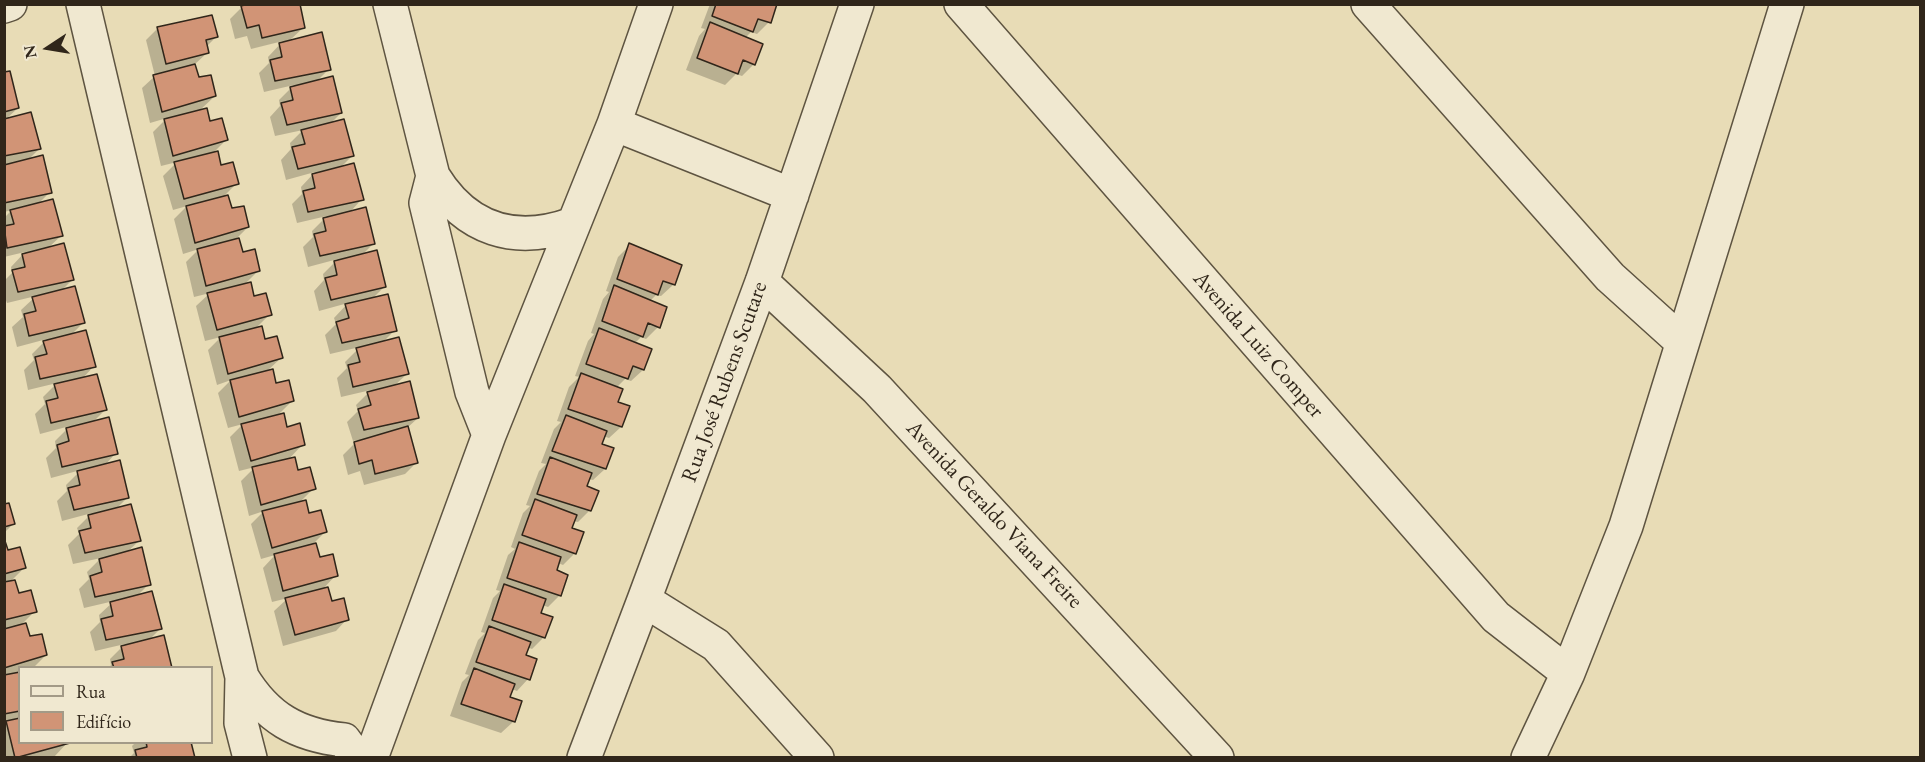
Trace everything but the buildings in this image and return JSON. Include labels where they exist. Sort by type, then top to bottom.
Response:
[{"type":"street","points":[[4,6],[10,4]]},
{"type":"street","points":[[83,4],[242,677],[242,723],[250,758]]},
{"type":"street","points":[[390,4],[433,176],[442,192],[469,217],[507,232],[529,234],[552,232],[573,224]]},
{"type":"street","points":[[371,758],[489,435],[614,124],[656,4]]},
{"type":"street","name":"Rua José Rubens Scutare","points":[[584,758],[762,282],[857,4]]},
{"type":"street","name":"Avenida Luiz Comper","points":[[961,4],[1496,617],[1568,673]]},
{"type":"street","points":[[1368,4],[1610,278],[1682,342]]},
{"type":"street","points":[[1528,758],[1568,673],[1626,526],[1787,4]]},
{"type":"street","points":[[614,124],[792,195]]},
{"type":"street","points":[[433,176],[426,203],[472,392],[489,435]]},
{"type":"street","name":"Avenida Geraldo Viana Freire","points":[[762,282],[877,389],[1217,758]]},
{"type":"street","points":[[644,600],[716,645],[818,758]]},
{"type":"street","points":[[242,677],[264,708],[279,720],[300,731],[344,740],[357,758]]}]
